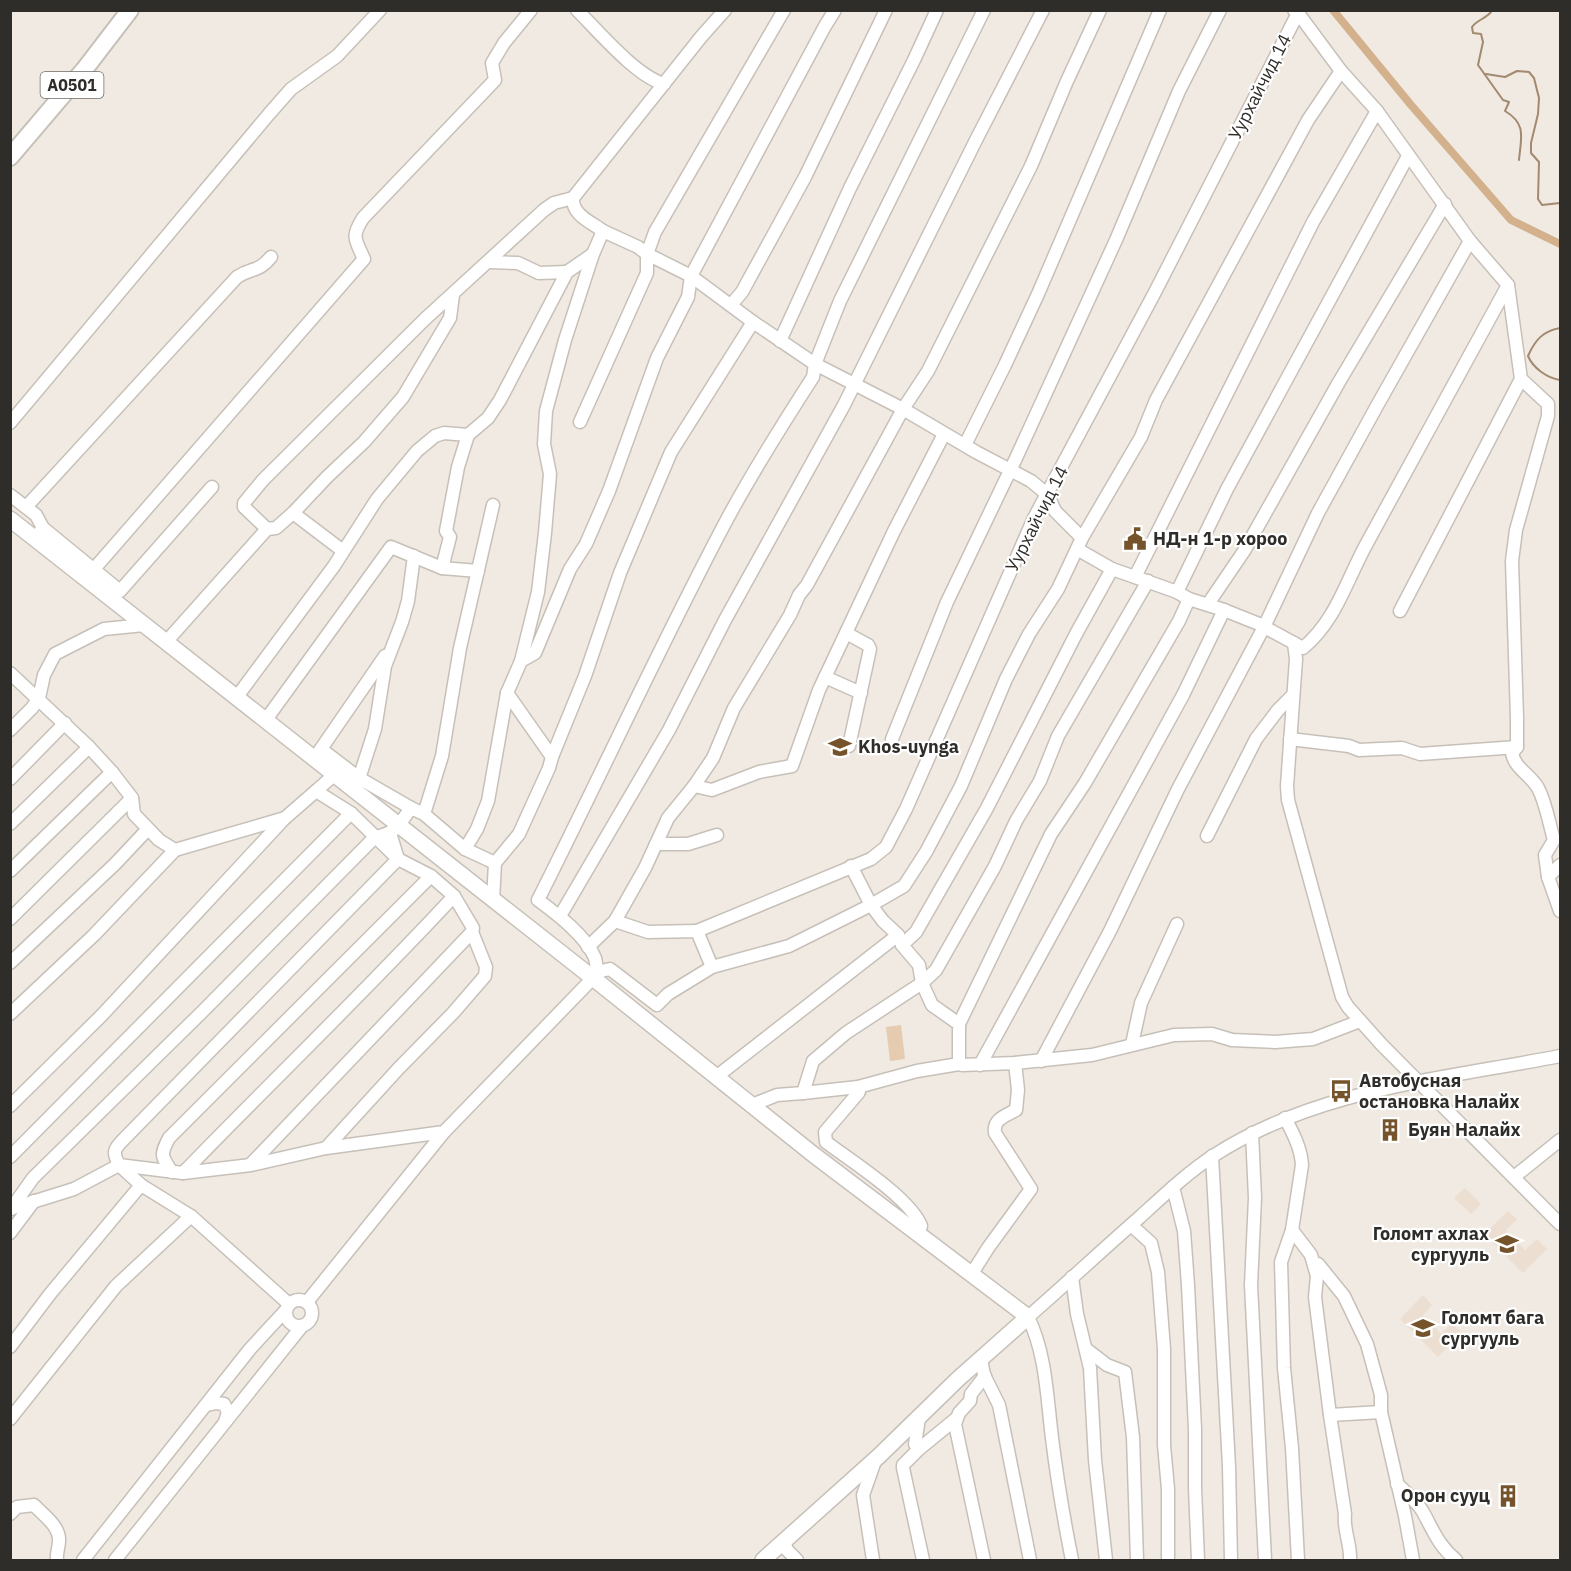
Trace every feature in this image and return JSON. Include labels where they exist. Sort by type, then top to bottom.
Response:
[{"type":"highway","name":"A0501","points":[[11,156],[84,70],[130,10]]},
{"type":"main road","points":[[10,519],[39,533],[144,625],[265,721],[317,754],[334,775],[357,784],[394,830],[596,977],[716,1077],[1028,1317],[875,1460],[763,1560]]},
{"type":"street","points":[[10,423],[291,89],[337,56],[380,10]]},
{"type":"street","points":[[93,569],[364,259],[354,231],[363,218],[495,80],[492,63],[504,43],[531,10]]},
{"type":"street","points":[[577,10],[612,46],[647,77],[664,84]]},
{"type":"street","points":[[267,529],[244,507],[246,499],[425,319],[554,203],[573,198],[725,10]]},
{"type":"street","points":[[580,422],[647,273],[647,254],[655,232],[784,10]]},
{"type":"street","points":[[521,661],[535,653],[570,569],[586,544],[609,491],[657,358],[688,297],[691,276],[835,10]]},
{"type":"street","points":[[730,305],[742,292],[805,177],[886,10]]},
{"type":"street","points":[[780,340],[850,188],[937,10]]},
{"type":"street","points":[[596,977],[595,960],[588,947],[560,916],[538,900],[675,619],[737,501],[813,377],[815,364],[840,301],[984,10]]},
{"type":"street","points":[[560,916],[669,730],[725,620],[844,405],[1043,10]]},
{"type":"street","points":[[588,947],[615,921],[668,819],[713,758],[734,708],[807,585],[903,409],[928,371],[1031,166],[1100,10]]},
{"type":"street","points":[[964,446],[1033,304],[1160,10]]},
{"type":"street","points":[[892,739],[932,638],[1116,240],[1179,91],[1220,10]]},
{"type":"street","points":[[1296,12],[1341,70],[1377,111],[1470,241],[1508,285],[1521,380],[1400,611]]},
{"type":"street","name":"Уурхайчид 14","points":[[697,931],[871,859],[886,847],[906,809],[1034,518],[1048,495],[1296,12]]},
{"type":"street","points":[[307,1302],[444,1132],[596,977],[610,969],[657,1005],[668,994],[712,967],[789,946],[904,886],[926,852],[961,786],[1006,679],[1029,634],[1058,589],[1080,543],[1141,436],[1156,400],[1308,120],[1341,70]]},
{"type":"street","points":[[803,1093],[813,1061],[863,1020],[922,983],[936,970],[1040,781],[1058,736],[1141,579],[1313,222],[1377,111]]},
{"type":"street","points":[[1177,592],[1227,489],[1408,156]]},
{"type":"street","points":[[573,198],[573,205],[578,214],[603,231],[691,276],[815,364],[854,382],[964,446],[1031,481],[1048,495],[1055,511],[1080,543],[1112,569],[1224,610],[1264,627],[1303,648],[1323,629],[1508,285]]},
{"type":"street","points":[[1208,604],[1244,551],[1339,382],[1445,204]]},
{"type":"street","points":[[465,849],[477,829],[488,801],[507,693],[521,661],[538,592],[550,474],[544,444],[546,411],[565,340],[593,254],[603,231]]},
{"type":"street","points":[[1041,1061],[1110,931],[1178,789],[1264,627],[1324,503],[1470,241]]},
{"type":"street","points":[[442,568],[450,537],[446,531],[451,515],[449,511],[458,466],[468,435],[488,418],[500,400],[567,272],[593,254]]},
{"type":"street","points":[[26,507],[237,277],[246,271],[255,271],[266,264],[271,257]]},
{"type":"street","points":[[490,262],[518,263],[539,273],[567,272]]},
{"type":"street","points":[[166,642],[267,529],[276,528],[293,513],[364,442],[403,397],[450,318],[453,295]]},
{"type":"street","points":[[493,900],[495,863],[519,834],[549,768],[585,676],[620,573],[671,452],[753,322]]},
{"type":"street","points":[[1521,380],[1555,412],[1516,530],[1512,561],[1517,747],[1512,753],[1520,770],[1531,778],[1539,789],[1554,840],[1545,855],[1548,877],[1560,911]]},
{"type":"street","points":[[694,786],[712,790],[759,772],[792,766],[825,677],[894,531],[944,434]]},
{"type":"street","points":[[236,698],[292,624],[377,499],[417,451],[435,436],[468,435]]},
{"type":"street","points":[[10,495],[36,515],[39,533],[93,569],[120,591],[212,487]]},
{"type":"street","points":[[424,814],[442,756],[460,648],[493,505]]},
{"type":"street","points":[[293,513],[343,551]]},
{"type":"street","points":[[265,721],[331,633],[391,547],[442,568],[478,571]]},
{"type":"street","points":[[357,784],[375,729],[385,666],[408,601],[414,556]]},
{"type":"street","points":[[716,1077],[900,940],[916,932],[987,808],[1112,569]]},
{"type":"street","points":[[959,1065],[960,1024],[1051,834],[1084,783],[1179,621],[1189,599]]},
{"type":"street","points":[[980,1065],[1182,695],[1224,610]]},
{"type":"street","points":[[10,730],[39,698],[44,675],[55,654],[104,629],[144,625]]},
{"type":"street","points":[[846,633],[868,645],[870,649],[849,746]]},
{"type":"street","points":[[395,642],[317,754],[357,784],[424,814],[465,849],[495,863]]},
{"type":"street","points":[[1294,643],[1296,659],[1288,800],[1342,998],[1347,1007],[1418,1082],[1560,1224]]},
{"type":"street","points":[[12,676],[39,698],[89,747],[132,798],[134,814],[147,830],[175,850]]},
{"type":"street","points":[[825,677],[861,693]]},
{"type":"street","points":[[507,693],[552,757]]},
{"type":"street","points":[[1207,836],[1256,739],[1293,694]]},
{"type":"street","points":[[10,779],[65,723]]},
{"type":"street","points":[[1290,739],[1349,746],[1359,750],[1402,748],[1420,754],[1517,747]]},
{"type":"street","points":[[10,824],[89,747]]},
{"type":"street","points":[[10,871],[112,772]]},
{"type":"street","points":[[10,1106],[102,1015],[285,818],[334,775]]},
{"type":"street","points":[[316,791],[351,813],[398,859],[431,876],[454,896],[473,928],[472,932],[486,967],[485,976],[453,1013],[326,1148]]},
{"type":"street","points":[[10,919],[132,798]]},
{"type":"street","points":[[11,1209],[33,1178],[375,837],[394,830],[411,808]]},
{"type":"street","points":[[10,1157],[351,813]]},
{"type":"street","points":[[10,1014],[94,935],[175,850],[285,818]]},
{"type":"street","points":[[10,963],[115,864],[147,830]]},
{"type":"street","points":[[394,830],[398,859]]},
{"type":"street","points":[[656,844],[688,844],[717,835]]},
{"type":"street","points":[[288,1307],[191,1216],[141,1185],[119,1165],[114,1154],[115,1148],[398,859]]},
{"type":"street","points":[[1548,877],[1560,865]]},
{"type":"street","points":[[851,866],[871,905],[919,965],[922,983],[932,1005],[960,1024]]},
{"type":"street","points":[[177,1172],[163,1160],[162,1151],[169,1138],[431,876]]},
{"type":"street","points":[[177,1172],[381,975],[454,896]]},
{"type":"street","points":[[615,921],[648,932],[697,931],[712,967]]},
{"type":"street","points":[[1132,1044],[1141,1002],[1178,924]]},
{"type":"street","points":[[251,1165],[472,932]]},
{"type":"street","points":[[752,1105],[777,1095],[858,1087],[917,1071],[959,1065],[1015,1063],[1092,1055],[1174,1035],[1212,1034],[1232,1040],[1275,1042],[1314,1039],[1360,1021]]},
{"type":"street","points":[[1072,1560],[1059,1493],[1044,1375],[1035,1335],[1028,1317],[1173,1187],[1212,1156],[1252,1133],[1286,1118],[1377,1089],[1560,1056]]},
{"type":"street","points":[[971,1275],[1031,1189],[994,1132],[994,1126],[998,1120],[1016,1110],[1018,1090],[1015,1063]]},
{"type":"street","points":[[858,1087],[859,1092],[825,1132],[826,1142],[904,1201],[921,1226],[918,1234]]},
{"type":"street","points":[[1286,1118],[1298,1144],[1302,1165],[1292,1230],[1281,1262],[1284,1368],[1292,1448],[1298,1560]]},
{"type":"street","points":[[11,1209],[74,1189],[119,1165],[177,1172],[251,1165],[326,1148],[444,1132]]},
{"type":"street","points":[[1252,1133],[1255,1198],[1251,1285],[1265,1560]]},
{"type":"street","points":[[1514,1177],[1560,1140]]},
{"type":"street","points":[[1212,1156],[1216,1191],[1231,1560]]},
{"type":"street","points":[[10,1347],[50,1294],[141,1185]]},
{"type":"street","points":[[1173,1187],[1184,1232],[1188,1285],[1198,1560]]},
{"type":"street","points":[[10,1233],[35,1200]]},
{"type":"street","points":[[10,1419],[116,1286],[191,1216]]},
{"type":"street","points":[[1131,1225],[1151,1243],[1158,1272],[1164,1349],[1164,1445],[1168,1489],[1168,1560]]},
{"type":"street","points":[[1292,1230],[1344,1296],[1367,1344],[1381,1395],[1381,1412],[1413,1560]]},
{"type":"street","points":[[1311,1255],[1317,1276],[1316,1297],[1345,1514],[1343,1526],[1350,1560]]},
{"type":"street","points":[[1072,1277],[1077,1314],[1090,1368],[1095,1460],[1106,1560]]},
{"type":"street","points":[[84,1560],[250,1349],[296,1300],[307,1302],[312,1315],[309,1322],[302,1326],[115,1560]]},
{"type":"street","points":[[288,1307],[286,1318],[291,1324],[302,1326]]},
{"type":"street","points":[[1086,1349],[1107,1365],[1125,1372],[1132,1437],[1137,1560]]},
{"type":"street","points":[[981,1359],[985,1376],[999,1405],[1030,1560]]},
{"type":"street","points":[[923,1560],[903,1465],[918,1449],[957,1418],[985,1376]]},
{"type":"street","points":[[207,1404],[216,1402],[224,1404],[228,1412],[225,1423]]},
{"type":"street","points":[[1330,1415],[1381,1412]]},
{"type":"street","points":[[918,1449],[915,1444],[919,1418]]},
{"type":"street","points":[[957,1418],[956,1424],[984,1560]]},
{"type":"street","points":[[873,1560],[863,1495],[875,1460]]},
{"type":"street","points":[[1397,1484],[1423,1511],[1436,1539],[1456,1560]]},
{"type":"street","points":[[10,1514],[17,1507],[34,1506],[54,1525],[60,1539],[56,1554],[57,1560]]},
{"type":"street","points":[[784,1541],[787,1550],[797,1560]]},
{"type":"shaded area","points":[[901,1025],[905,1059],[890,1061],[886,1027]]},
{"type":"shaded area","points":[[1465,1188],[1481,1204],[1471,1214],[1454,1198]]},
{"type":"shaded area","name":"Голомт ахлах сургууль","points":[[1508,1211],[1517,1219],[1506,1230],[1525,1250],[1537,1239],[1547,1249],[1523,1273],[1484,1234]]},
{"type":"shaded area","name":"Голомт бага сургууль","points":[[1423,1295],[1432,1305],[1423,1315],[1441,1334],[1452,1323],[1462,1333],[1438,1357],[1400,1319]]},
{"type":"waterway","points":[[1333,10],[1411,105],[1511,220],[1560,244]]},
{"type":"waterway","points":[[1490,10],[1489,14],[1472,27],[1473,33],[1481,34],[1483,42],[1478,65],[1503,100],[1509,102],[1505,111],[1520,126],[1519,160]]},
{"type":"waterway","points":[[1486,74],[1505,77],[1517,71],[1529,72],[1534,78],[1539,98],[1531,153],[1539,162],[1538,199],[1542,205],[1560,203]]},
{"type":"waterway","points":[[1560,328],[1540,337],[1528,356],[1541,372],[1560,380]]},
{"type":"place","name":"НД-н 1-р хороо","points":[[1135,539]]},
{"type":"place","name":"Khos-uynga","points":[[840,747]]},
{"type":"place","name":"Автобусная остановка Налайх","points":[[1341,1091]]},
{"type":"place","name":"Буян Налайх","points":[[1390,1130]]},
{"type":"place","name":"Голомт ахлах сургууль","points":[[1507,1244]]},
{"type":"place","name":"Голомт бага сургууль","points":[[1423,1328]]},
{"type":"place","name":"Орон сууц","points":[[1508,1496]]}]
